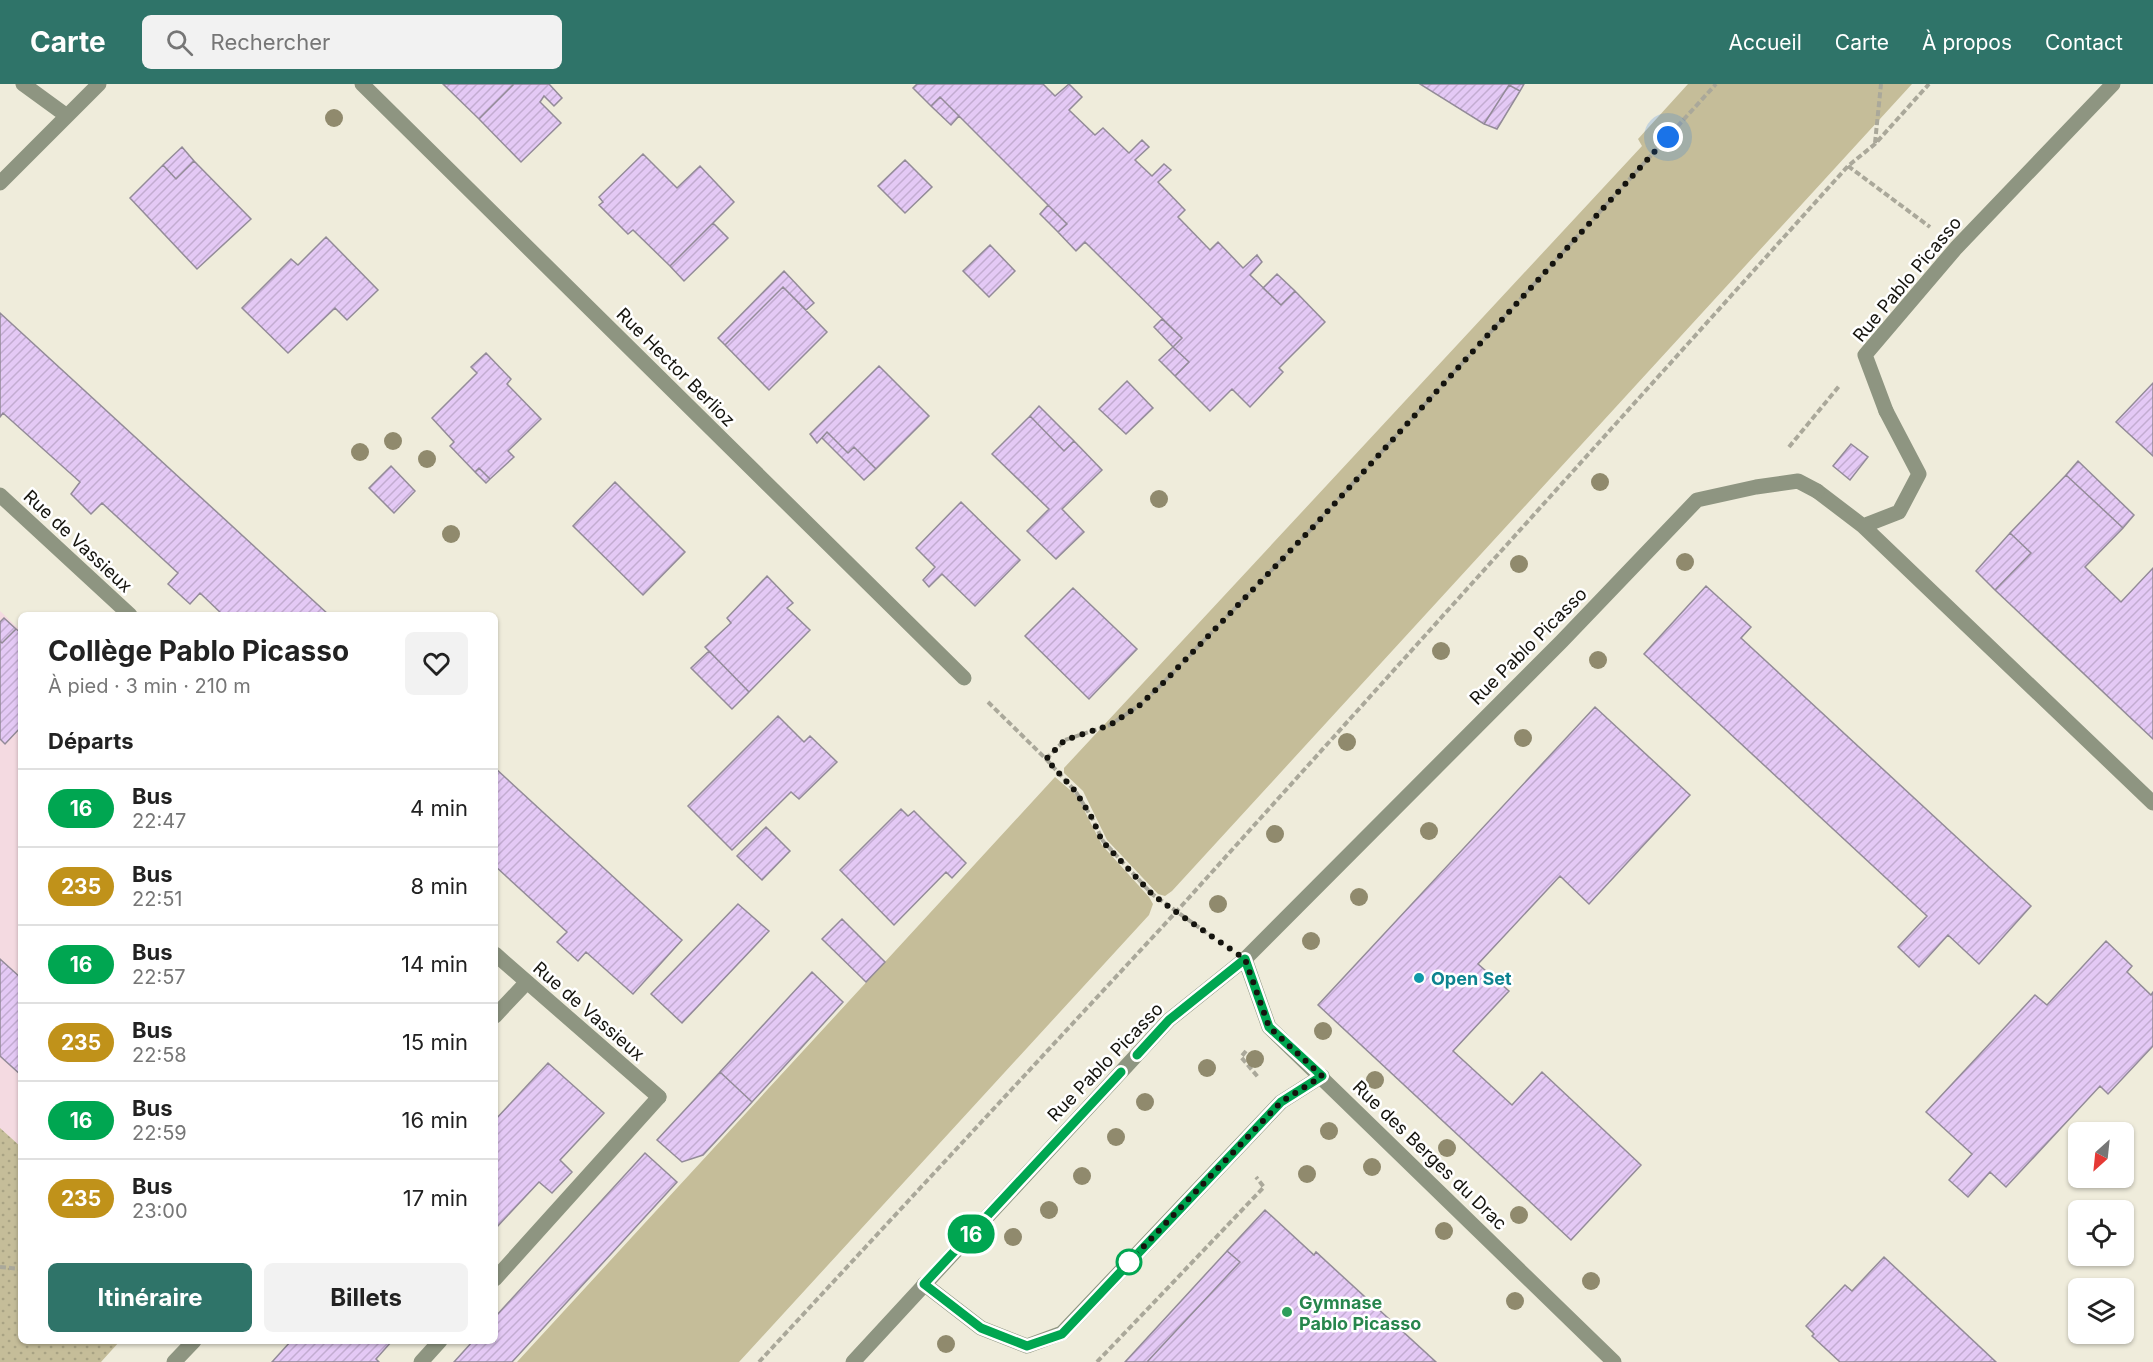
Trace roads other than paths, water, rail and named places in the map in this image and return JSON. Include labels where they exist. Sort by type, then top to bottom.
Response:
[{"type":"street","points":[[23,84],[67,116]]},
{"type":"street","points":[[0,183],[99,84]]},
{"type":"street","name":"Rue Hector Berlioz","points":[[362,84],[964,678]]},
{"type":"street","name":"Rue Pablo Picasso","points":[[853,1362],[1169,1020],[1245,959],[1562,640],[1697,500],[1756,487],[1798,481],[1817,491],[1863,526],[1899,512],[1919,474],[1886,411],[1865,354],[1956,248],[2113,84]]},
{"type":"street","name":"Rue de Vassieux","points":[[0,495],[126,612]]},
{"type":"street","points":[[1863,526],[2153,803]]},
{"type":"street","name":"Rue de Vassieux","points":[[498,957],[659,1097],[498,1276]]},
{"type":"street","name":"Rue des Berges du Drac","points":[[1245,959],[1269,1027],[1614,1362]]},
{"type":"street","points":[[498,1013],[526,982]]},
{"type":"street","points":[[924,1284],[981,1328],[1027,1346],[1062,1334],[1281,1102],[1322,1076]]},
{"type":"street","points":[[174,1362],[191,1344]]},
{"type":"street","points":[[421,1362],[437,1344]]},
{"type":"place","name":"Open Set","points":[[1419,978]]},
{"type":"place","name":"Gymnase Pablo Picasso","points":[[1287,1312]]}]
